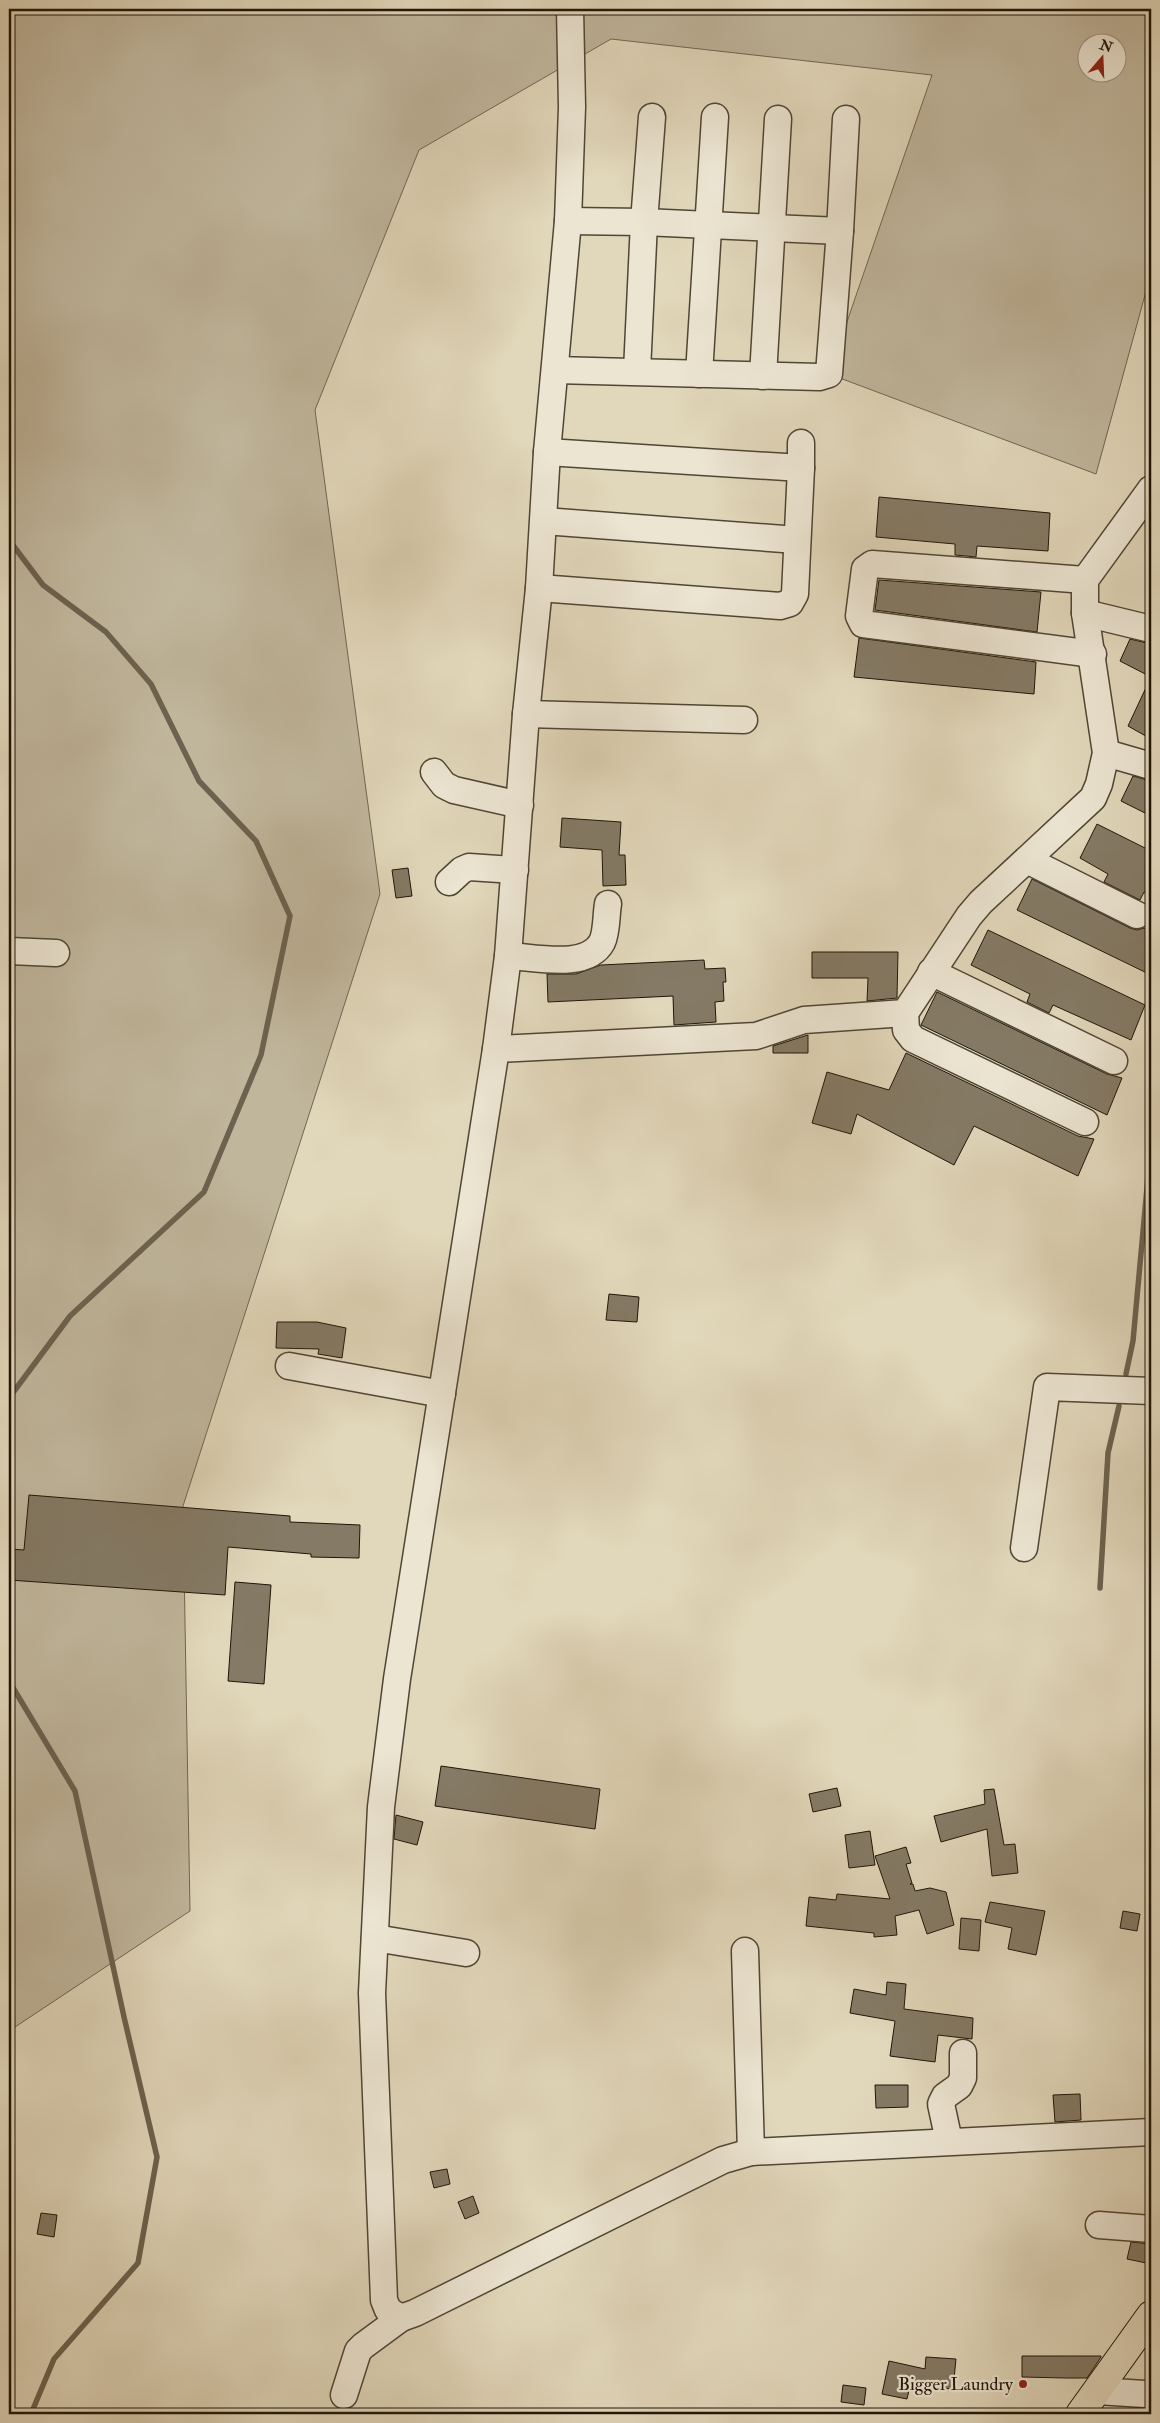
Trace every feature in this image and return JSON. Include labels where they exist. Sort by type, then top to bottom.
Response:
[{"type":"main road","points":[[1080,2414],[1151,2315]]},
{"type":"street","points":[[401,2318],[388,2310],[384,2300],[372,2013],[381,1806],[397,1679],[496,1049],[508,956],[526,714],[539,588],[547,452],[568,221],[572,108],[570,9]]},
{"type":"street","points":[[637,372],[644,222],[652,117]]},
{"type":"street","points":[[699,374],[715,117]]},
{"type":"street","points":[[763,376],[778,119]]},
{"type":"street","points":[[555,370],[819,378],[830,374],[846,119]]},
{"type":"street","points":[[568,221],[644,222],[840,231]]},
{"type":"street","points":[[539,588],[780,606],[790,603],[795,594],[801,456],[547,452]]},
{"type":"street","points":[[1085,1122],[913,1039],[906,1030],[905,1013],[969,916],[981,902],[1093,798],[1099,784],[1106,753],[1093,654],[1085,613],[1085,580],[1151,489]]},
{"type":"street","points":[[544,521],[797,540]]},
{"type":"street","points":[[1085,580],[872,564],[865,569],[859,616],[863,624],[1093,654]]},
{"type":"street","points":[[1085,613],[1151,628]]},
{"type":"street","points":[[526,714],[744,720]]},
{"type":"street","points":[[1106,753],[1151,766]]},
{"type":"street","points":[[434,772],[444,785],[454,790],[520,805]]},
{"type":"street","points":[[1027,860],[1137,915]]},
{"type":"street","points":[[449,882],[462,870],[469,867],[515,870]]},
{"type":"street","points":[[508,956],[577,960],[593,954],[602,941],[608,904]]},
{"type":"street","points":[[9,951],[56,953]]},
{"type":"street","points":[[931,972],[1114,1062]]},
{"type":"street","points":[[496,1049],[756,1036],[804,1020],[905,1013]]},
{"type":"street","points":[[289,1366],[442,1394]]},
{"type":"street","points":[[1024,1548],[1047,1386],[1151,1391]]},
{"type":"street","points":[[375,1938],[466,1953]]},
{"type":"street","points":[[745,1951],[747,2153]]},
{"type":"street","points":[[949,2141],[941,2104],[945,2096],[960,2086],[963,2078],[963,2052]]},
{"type":"street","points":[[730,2069],[747,2153]]},
{"type":"street","points":[[344,2395],[358,2352],[363,2346],[401,2318],[415,2313],[723,2160],[747,2153],[1151,2132]]},
{"type":"street","points":[[1099,2225],[1151,2230]]},
{"type":"street","points":[[1097,2391],[1145,2394]]},
{"type":"shaded area","points":[[9,9],[1151,9],[1151,273],[1096,474],[829,374],[932,75],[611,39],[419,150],[315,410],[380,894],[183,1506],[190,1911],[9,2031]]},
{"type":"building","points":[[879,497],[1050,513],[1048,551],[977,546],[976,557],[955,555],[955,544],[876,537]]},
{"type":"building","points":[[879,580],[1041,592],[1037,632],[875,610]]},
{"type":"building","points":[[859,638],[1036,662],[1034,694],[854,677]]},
{"type":"building","points":[[1130,639],[1151,644],[1151,677],[1120,661]]},
{"type":"building","points":[[1151,677],[1151,739],[1128,726]]},
{"type":"building","points":[[1133,776],[1151,781],[1151,816],[1121,801]]},
{"type":"building","points":[[562,818],[621,822],[619,855],[625,855],[626,885],[603,886],[602,850],[560,847]]},
{"type":"building","points":[[1097,824],[1151,851],[1151,895],[1144,892],[1140,900],[1104,882],[1108,874],[1080,858]]},
{"type":"building","points":[[408,868],[412,896],[396,898],[392,870]]},
{"type":"building","points":[[1032,879],[1130,928],[1137,930],[1144,928],[1151,932],[1151,975],[1017,910]]},
{"type":"building","points":[[988,930],[1145,1005],[1131,1040],[1053,1005],[1049,1013],[1027,1002],[1030,994],[971,965]]},
{"type":"building","points":[[812,952],[898,952],[897,998],[867,1001],[868,978],[812,978]]},
{"type":"building","points":[[704,960],[705,969],[725,968],[726,982],[723,982],[724,1001],[715,1002],[716,1022],[674,1025],[673,996],[548,1002],[547,974],[576,974],[601,965]]},
{"type":"building","points":[[937,992],[1107,1074],[1122,1078],[1107,1115],[921,1025]]},
{"type":"building","points":[[808,1035],[808,1053],[773,1053],[773,1046]]},
{"type":"building","points":[[906,1053],[1078,1136],[1094,1139],[1078,1176],[974,1126],[954,1165],[857,1114],[851,1134],[812,1123],[827,1072],[889,1090]]},
{"type":"building","points":[[609,1294],[639,1297],[637,1322],[606,1320]]},
{"type":"building","points":[[277,1322],[317,1322],[346,1328],[342,1358],[318,1354],[319,1349],[276,1348]]},
{"type":"building","points":[[29,1495],[290,1516],[290,1522],[360,1525],[359,1558],[311,1557],[311,1554],[228,1547],[225,1595],[9,1580],[9,1549],[24,1550]]},
{"type":"building","points":[[235,1582],[271,1585],[264,1684],[228,1681]]},
{"type":"building","points":[[441,1766],[600,1789],[595,1829],[435,1806]]},
{"type":"building","points":[[837,1788],[841,1806],[813,1812],[809,1794]]},
{"type":"building","points":[[994,1789],[1004,1845],[1015,1844],[1018,1873],[992,1876],[987,1829],[941,1842],[934,1816],[985,1804],[984,1790]]},
{"type":"building","points":[[396,1815],[423,1822],[417,1845],[394,1839]]},
{"type":"building","points":[[870,1831],[875,1865],[849,1868],[845,1835]]},
{"type":"building","points":[[906,1847],[911,1863],[906,1864],[912,1883],[910,1884],[913,1884],[915,1891],[930,1888],[946,1892],[954,1925],[927,1934],[919,1910],[895,1916],[897,1935],[874,1937],[874,1933],[806,1926],[809,1897],[836,1900],[837,1894],[890,1899],[875,1856]]},
{"type":"building","points":[[990,1902],[1045,1911],[1036,1955],[1008,1949],[1012,1928],[985,1922]]},
{"type":"building","points":[[1123,1911],[1140,1914],[1137,1931],[1120,1928]]},
{"type":"building","points":[[961,1918],[981,1920],[979,1951],[959,1949]]},
{"type":"building","points":[[887,1982],[906,1984],[904,2009],[973,2018],[972,2039],[938,2035],[935,2062],[890,2056],[895,2021],[850,2013],[854,1989],[886,1995]]},
{"type":"building","points":[[875,2085],[908,2085],[908,2107],[876,2108]]},
{"type":"building","points":[[1080,2094],[1081,2120],[1055,2122],[1053,2095]]},
{"type":"building","points":[[447,2169],[450,2184],[434,2188],[430,2172]]},
{"type":"building","points":[[473,2196],[479,2213],[465,2219],[458,2202]]},
{"type":"building","points":[[41,2213],[57,2215],[54,2237],[37,2234]]},
{"type":"building","points":[[1131,2242],[1151,2244],[1151,2264],[1127,2259]]},
{"type":"building","points":[[1022,2356],[1101,2357],[1087,2378],[1065,2378],[1022,2377]]},
{"type":"building","points":[[926,2357],[956,2359],[953,2389],[910,2386],[907,2399],[882,2394],[889,2361],[925,2369]]},
{"type":"building","points":[[843,2385],[866,2388],[864,2405],[841,2402]]},
{"type":"waterway","points":[[9,540],[43,585],[106,632],[151,684],[199,781],[256,841],[290,916],[261,1055],[204,1192],[70,1316],[9,1398]]},
{"type":"waterway","points":[[1126,1374],[1133,1341],[1151,1144]]},
{"type":"waterway","points":[[1100,1588],[1108,1453],[1119,1406]]},
{"type":"waterway","points":[[9,1681],[75,1791],[124,2017],[157,2157],[138,2263],[54,2359],[31,2414]]},
{"type":"place","name":"Bigger Laundry","points":[[1023,2384]]}]
